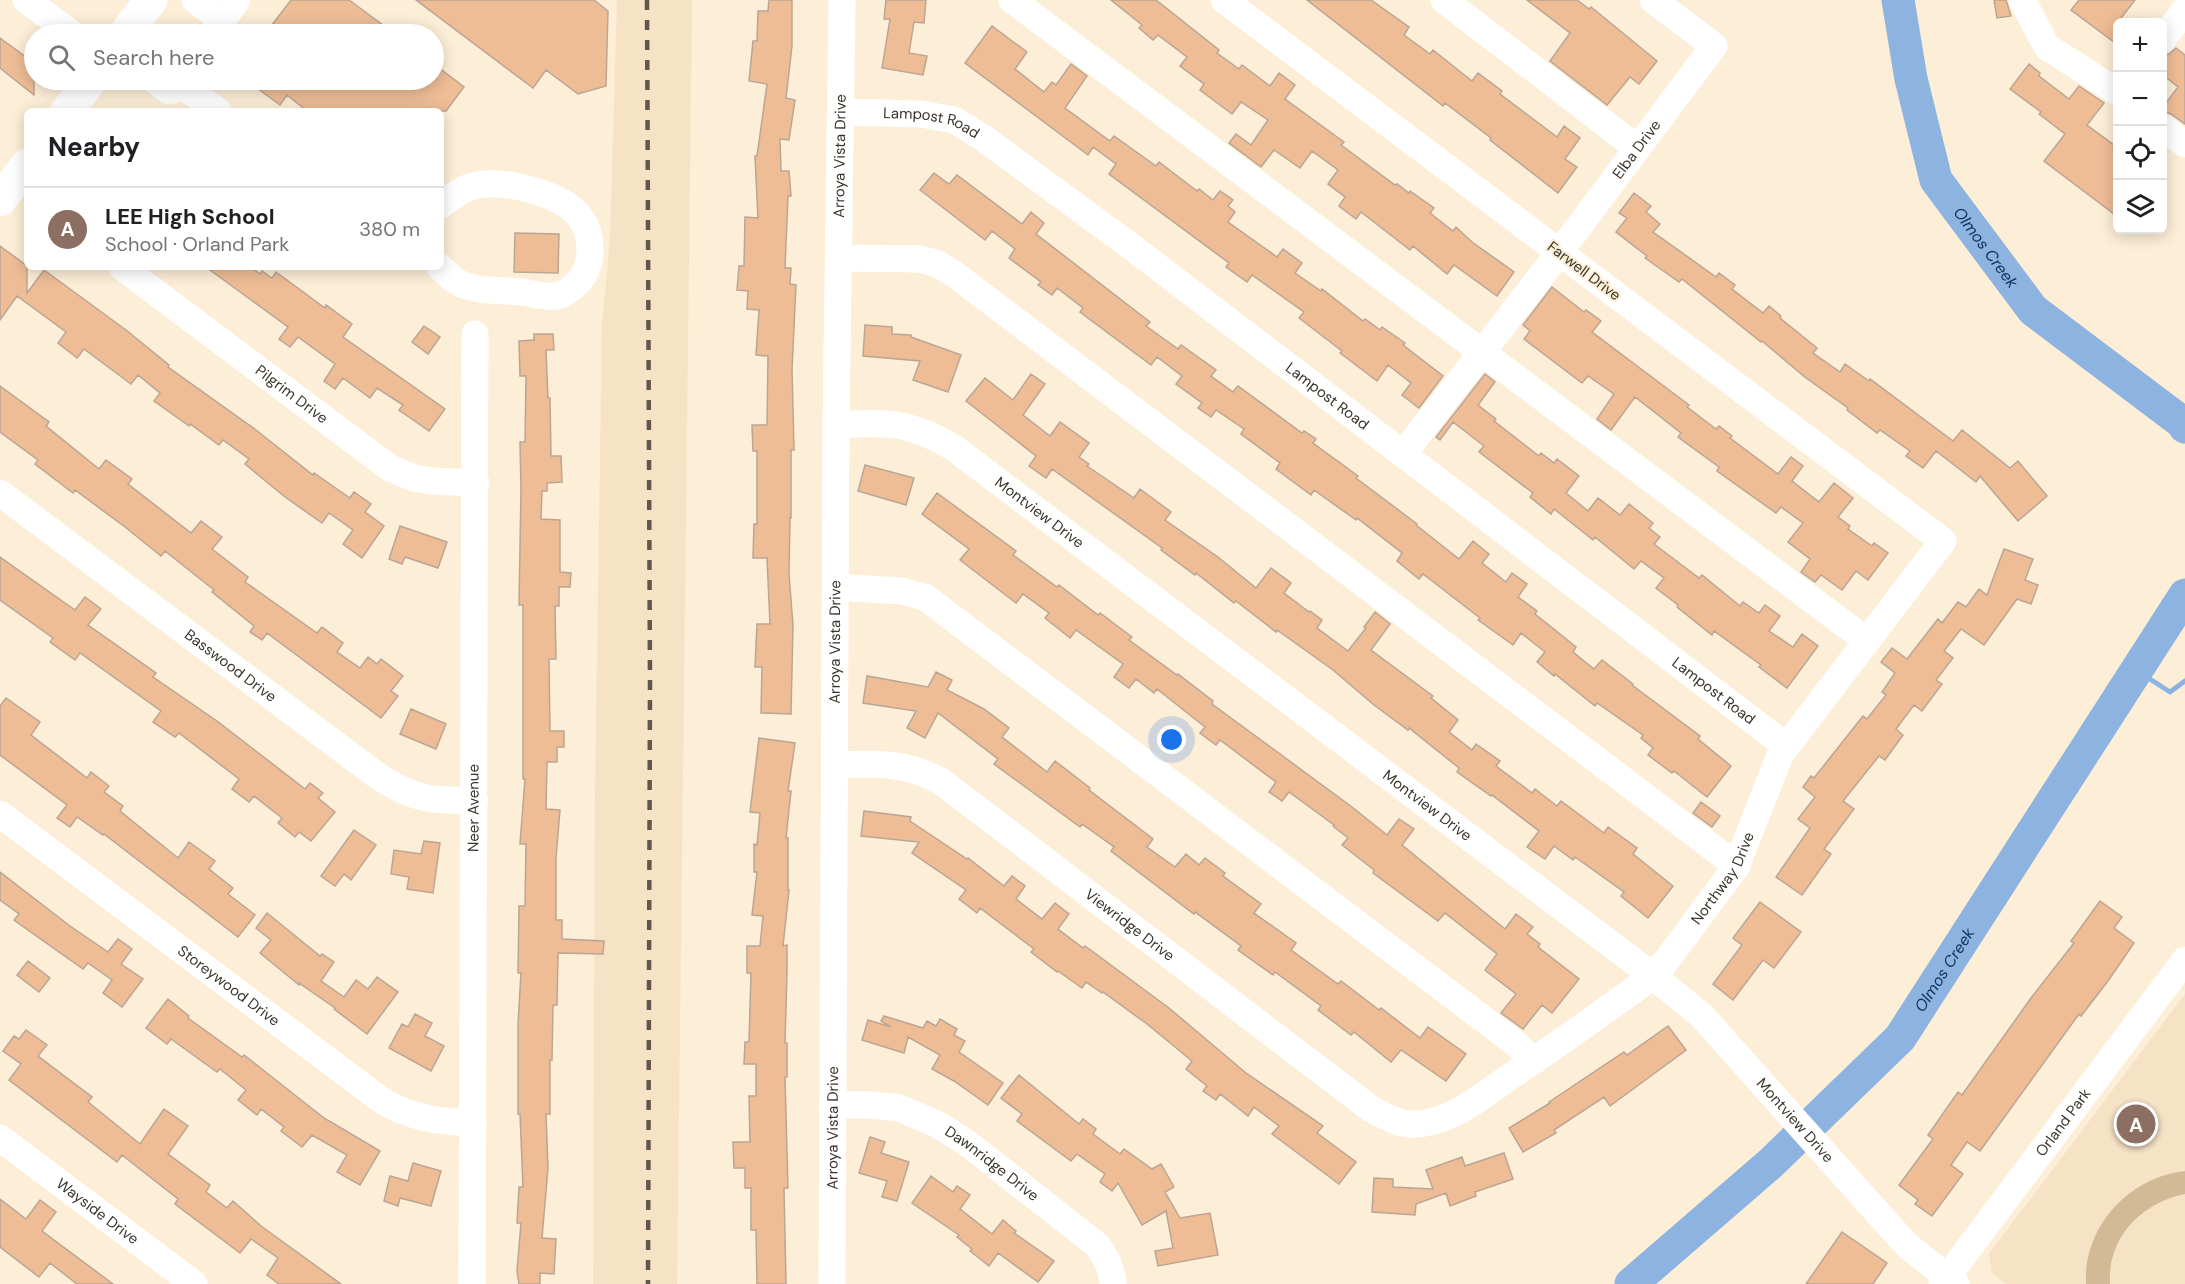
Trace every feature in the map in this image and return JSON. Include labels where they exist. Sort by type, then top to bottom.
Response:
[{"type":"main road","points":[[133,24],[151,0]]},
{"type":"main road","points":[[69,108],[83,90]]},
{"type":"street","points":[[26,0],[58,24]]},
{"type":"street","points":[[195,0],[223,18]]},
{"type":"street","name":"Arroya Vista Drive","points":[[832,1284],[836,425],[842,0]]},
{"type":"street","points":[[1012,0],[1867,641]]},
{"type":"street","name":"Farwell Drive","points":[[1224,0],[1943,542]]},
{"type":"street","points":[[1444,0],[1637,148]]},
{"type":"street","name":"Elba Drive","points":[[1403,454],[1559,253],[1714,46],[1653,0]]},
{"type":"street","points":[[2022,0],[2048,46],[2113,89]]},
{"type":"street","points":[[2167,35],[2185,10]]},
{"type":"street","points":[[185,90],[213,108]]},
{"type":"street","name":"Lampost Road","points":[[841,112],[921,114],[954,120],[982,136],[1133,248],[1786,746]]},
{"type":"street","points":[[2167,130],[2185,144]]},
{"type":"street","points":[[443,270],[457,282],[475,288],[557,296],[577,284],[584,275],[588,267],[590,250],[588,236],[579,216],[543,193],[499,183],[476,185],[461,190],[444,204]]},
{"type":"street","points":[[838,258],[919,259],[936,263],[954,274],[1737,866]]},
{"type":"street","name":"Pilgrim Drive","points":[[126,270],[390,468],[414,478],[476,483]]},
{"type":"street","name":"Neer Avenue","points":[[472,1284],[475,333]]},
{"type":"street","name":"Montview Drive","points":[[836,425],[880,423],[907,426],[932,434],[954,448],[1653,976],[1702,1016],[1893,1230],[1948,1282]]},
{"type":"street","name":"Basswood Drive","points":[[0,493],[402,792],[430,800],[475,801]]},
{"type":"street","name":"Northway Drive","points":[[1412,1125],[1435,1121],[1458,1112],[1653,976],[1737,866],[1780,755],[1786,746],[1943,542]]},
{"type":"street","points":[[836,587],[901,591],[924,597],[1515,1043],[1534,1061]]},
{"type":"street","name":"Viewridge Drive","points":[[835,765],[872,764],[908,767],[942,782],[1371,1109],[1389,1118],[1412,1125]]},
{"type":"street","name":"Storeywood Drive","points":[[0,814],[381,1100],[400,1112],[431,1121],[473,1123]]},
{"type":"street","name":"Orland Park","points":[[1948,1282],[2185,960]]},
{"type":"street","name":"Dawnridge Drive","points":[[832,1105],[899,1108],[952,1133],[1097,1245],[1106,1257],[1113,1284]]},
{"type":"street","name":"Wayside Drive","points":[[0,1138],[194,1284]]},
{"type":"shaded area","points":[[617,0],[692,0],[677,1284],[593,1284],[595,795],[602,325],[610,240]]},
{"type":"shaded area","points":[[2185,994],[2185,1284],[2006,1284],[1992,1273],[1989,1254]]},
{"type":"shaded area","points":[[2185,1171],[2185,1194],[2154,1205],[2130,1225],[2121,1238],[2114,1252],[2110,1284],[2086,1284],[2087,1263],[2092,1243],[2113,1208],[2145,1183],[2165,1175]]},
{"type":"building","points":[[291,0],[349,0],[381,24],[273,24]]},
{"type":"building","points":[[416,0],[594,0],[608,11],[606,86],[578,94],[546,70],[533,88]]},
{"type":"building","points":[[769,0],[792,0],[792,46],[786,98],[795,100],[789,140],[780,139],[781,171],[789,171],[791,196],[788,196],[785,268],[791,268],[790,284],[796,285],[792,369],[794,450],[791,450],[789,574],[793,625],[791,714],[761,713],[762,667],[755,667],[757,624],[770,624],[767,558],[753,558],[754,524],[757,524],[757,451],[753,451],[752,425],[767,425],[768,356],[756,355],[759,310],[747,309],[748,291],[737,290],[739,266],[744,266],[745,217],[758,218],[755,156],[757,156],[767,84],[749,81],[753,41],[757,41],[758,11],[768,11]]},
{"type":"building","points":[[886,0],[926,0],[924,23],[914,22],[909,53],[927,56],[923,75],[882,68],[890,19],[884,19]]},
{"type":"building","points":[[1111,0],[1156,0],[1219,50],[1217,53],[1239,69],[1242,65],[1270,86],[1279,73],[1295,85],[1285,99],[1344,142],[1341,145],[1395,185],[1397,184],[1409,193],[1410,191],[1434,208],[1430,213],[1453,231],[1456,227],[1472,242],[1514,272],[1497,296],[1454,265],[1447,274],[1413,246],[1410,250],[1361,212],[1356,219],[1339,206],[1345,197],[1328,184],[1338,170],[1312,151],[1300,168],[1274,150],[1261,167],[1229,143],[1236,134],[1251,145],[1268,120],[1241,102],[1232,114],[1200,90],[1204,84],[1180,66],[1187,57],[1158,35],[1153,40],[1139,28],[1142,25]]},
{"type":"building","points":[[1307,0],[1371,0],[1409,27],[1404,35],[1430,54],[1433,50],[1472,81],[1478,73],[1502,91],[1500,94],[1557,137],[1564,126],[1580,138],[1565,159],[1577,167],[1558,193],[1490,140],[1491,138],[1445,103],[1443,106]]},
{"type":"building","points":[[1527,0],[1577,0],[1589,9],[1591,7],[1657,61],[1639,84],[1630,77],[1607,105],[1550,61],[1570,33]]},
{"type":"building","points":[[1994,0],[2006,0],[2011,16],[1997,18]]},
{"type":"building","points":[[2079,0],[2135,0],[2121,18],[2113,18],[2113,41],[2071,10]]},
{"type":"building","points":[[992,26],[1027,52],[1015,69],[1044,92],[1052,82],[1056,85],[1071,64],[1087,76],[1065,108],[1110,141],[1114,136],[1156,166],[1159,162],[1197,191],[1199,189],[1213,200],[1220,191],[1233,200],[1228,206],[1235,212],[1228,222],[1277,257],[1283,249],[1302,263],[1295,273],[1321,291],[1322,289],[1363,321],[1365,319],[1380,330],[1382,327],[1405,343],[1403,345],[1443,376],[1419,408],[1402,395],[1411,383],[1388,365],[1377,381],[1299,318],[1304,312],[1252,275],[1247,282],[1226,267],[1229,263],[1109,174],[1116,164],[1093,147],[1088,155],[965,63]]},
{"type":"building","points":[[0,38],[24,56],[24,87],[0,68]]},
{"type":"building","points":[[2176,48],[2185,55],[2185,124],[2167,112],[2167,102],[2178,87],[2167,78],[2167,54]]},
{"type":"building","points":[[2029,64],[2040,73],[2039,76],[2069,99],[2079,86],[2104,103],[2087,125],[2113,144],[2113,213],[2044,161],[2065,134],[2039,114],[2041,112],[2010,89]]},
{"type":"building","points":[[444,72],[464,87],[446,111],[444,108],[303,108],[287,95],[280,105],[260,90],[444,90]]},
{"type":"building","points":[[934,173],[949,184],[957,175],[1022,224],[1031,212],[1044,223],[1036,234],[1150,322],[1146,326],[1178,349],[1181,345],[1216,370],[1211,376],[1233,392],[1238,386],[1302,433],[1304,431],[1316,439],[1313,443],[1358,476],[1356,478],[1459,559],[1473,541],[1489,554],[1482,563],[1506,582],[1512,573],[1527,584],[1518,597],[1537,611],[1535,614],[1576,647],[1573,652],[1594,669],[1602,660],[1700,736],[1698,739],[1731,766],[1707,797],[1674,771],[1672,773],[1648,755],[1653,748],[1641,738],[1643,735],[1597,703],[1595,706],[1537,662],[1545,652],[1521,633],[1513,645],[1478,620],[1480,618],[1423,574],[1419,579],[1397,561],[1402,553],[1357,518],[1356,520],[1314,490],[1311,495],[1276,469],[1280,463],[1241,434],[1244,429],[1216,410],[1211,417],[1198,408],[1202,403],[1176,384],[1182,376],[1157,357],[1151,365],[1080,312],[1083,308],[1057,288],[1052,295],[1038,285],[1041,282],[1009,258],[1015,249],[992,231],[985,240],[920,190]]},
{"type":"building","points":[[1634,193],[1651,206],[1646,212],[1660,224],[1653,232],[1716,277],[1719,273],[1735,285],[1732,289],[1763,313],[1769,306],[1817,348],[1813,353],[1840,372],[1845,364],[1869,381],[1870,379],[1953,441],[1962,430],[2010,468],[2018,461],[2047,496],[2018,521],[1980,476],[1976,482],[1936,451],[1923,468],[1906,456],[1910,451],[1880,430],[1877,433],[1682,279],[1679,282],[1645,258],[1647,256],[1616,232],[1627,218],[1619,213]]},
{"type":"building","points":[[515,233],[559,234],[558,273],[514,272]]},
{"type":"building","points":[[0,246],[24,264],[24,270],[27,270],[27,293],[44,270],[126,330],[169,365],[168,367],[256,430],[313,475],[314,473],[350,498],[354,492],[371,504],[365,512],[384,526],[362,558],[343,544],[353,530],[329,513],[322,523],[285,497],[245,464],[249,459],[223,440],[219,445],[154,401],[160,393],[138,375],[131,384],[84,349],[77,358],[58,343],[66,332],[17,296],[0,320]]},
{"type":"building","points":[[210,270],[255,270],[260,274],[262,271],[272,278],[276,272],[325,308],[326,305],[352,324],[343,337],[445,409],[429,431],[399,410],[403,405],[377,388],[370,398],[343,378],[335,389],[324,381],[335,364],[298,337],[290,347],[279,339],[288,327]]},
{"type":"building","points":[[1552,287],[1584,312],[1586,310],[1601,321],[1592,332],[1689,405],[1687,407],[1716,429],[1719,426],[1732,436],[1730,438],[1778,474],[1791,457],[1803,466],[1792,481],[1819,502],[1834,483],[1853,498],[1838,517],[1850,526],[1848,529],[1872,546],[1874,543],[1888,553],[1868,580],[1856,571],[1842,590],[1821,575],[1815,582],[1801,572],[1810,559],[1788,542],[1803,523],[1781,507],[1776,513],[1717,471],[1719,467],[1678,437],[1681,433],[1635,397],[1611,430],[1597,419],[1614,394],[1588,376],[1582,383],[1524,339],[1530,331],[1523,325]]},
{"type":"building","points":[[865,325],[892,327],[892,334],[911,335],[911,337],[961,355],[948,392],[913,380],[920,361],[863,356]]},
{"type":"building","points":[[424,326],[440,337],[428,354],[412,342]]},
{"type":"building","points":[[534,334],[553,334],[554,350],[546,350],[551,456],[561,456],[562,482],[547,483],[547,491],[542,491],[541,519],[560,520],[560,572],[571,573],[570,587],[559,587],[559,606],[555,606],[556,659],[549,659],[550,731],[564,731],[564,747],[557,747],[557,762],[547,762],[546,809],[560,810],[556,858],[556,920],[562,920],[562,939],[604,941],[603,954],[558,953],[557,1005],[553,1005],[552,1060],[550,1060],[550,1114],[546,1114],[548,1168],[542,1238],[556,1239],[554,1274],[540,1273],[540,1284],[519,1284],[517,1271],[521,1223],[517,1223],[519,1187],[523,1187],[520,1114],[518,1114],[518,1024],[521,973],[518,973],[519,906],[525,906],[526,844],[520,844],[525,779],[523,779],[523,605],[519,605],[520,442],[525,442],[526,376],[520,376],[519,341],[534,340]]},
{"type":"building","points":[[1031,374],[1045,384],[1023,415],[1050,436],[1060,422],[1089,443],[1079,457],[1089,464],[1087,466],[1134,498],[1140,489],[1171,512],[1165,520],[1218,557],[1256,588],[1271,568],[1291,583],[1284,593],[1322,620],[1317,628],[1348,651],[1375,612],[1390,624],[1371,650],[1433,696],[1431,698],[1458,720],[1449,732],[1472,750],[1476,744],[1500,761],[1496,766],[1532,793],[1535,789],[1557,806],[1561,801],[1604,833],[1608,827],[1637,848],[1633,854],[1673,886],[1648,918],[1621,896],[1624,892],[1575,857],[1573,860],[1554,846],[1545,859],[1527,847],[1539,831],[1457,772],[1459,768],[1409,728],[1408,730],[1374,705],[1333,670],[1277,630],[1276,632],[1236,601],[1234,603],[1052,469],[1046,478],[1029,466],[1036,456],[966,401],[985,378],[1013,400]]},
{"type":"building","points":[[1485,374],[1495,382],[1478,405],[1496,419],[1494,421],[1539,456],[1541,453],[1554,463],[1557,459],[1579,476],[1566,493],[1588,511],[1598,498],[1620,515],[1629,504],[1653,523],[1649,528],[1660,537],[1654,544],[1699,578],[1702,575],[1740,606],[1743,602],[1759,613],[1765,605],[1780,616],[1769,631],[1793,647],[1802,634],[1818,646],[1787,688],[1759,667],[1761,665],[1714,631],[1712,635],[1677,607],[1678,605],[1656,588],[1664,578],[1641,561],[1634,569],[1595,537],[1593,540],[1554,509],[1551,514],[1530,497],[1533,493],[1479,452],[1484,446],[1453,422],[1440,440],[1436,437]]},
{"type":"building","points":[[0,386],[49,422],[46,426],[99,469],[106,460],[132,479],[128,484],[191,533],[201,521],[222,537],[212,549],[248,577],[245,582],[317,633],[322,627],[343,643],[337,652],[360,668],[368,657],[377,664],[381,659],[403,676],[391,691],[398,696],[381,718],[267,633],[262,640],[250,632],[254,626],[165,551],[161,556],[75,490],[73,493],[35,464],[38,460],[0,432]]},
{"type":"building","points":[[865,465],[914,478],[906,505],[858,491]]},
{"type":"building","points":[[937,493],[1016,551],[1013,555],[1057,587],[1059,585],[1098,615],[1100,613],[1132,637],[1129,640],[1178,674],[1213,701],[1212,704],[1387,835],[1399,819],[1414,829],[1402,845],[1505,929],[1516,914],[1533,927],[1527,934],[1540,944],[1538,947],[1579,979],[1552,1013],[1542,1005],[1523,1029],[1501,1013],[1516,994],[1485,970],[1497,954],[1445,913],[1438,921],[1373,873],[1374,870],[1342,845],[1348,838],[1289,792],[1282,801],[1269,792],[1276,782],[1220,740],[1216,745],[1200,733],[1205,727],[1157,689],[1154,693],[1136,679],[1129,688],[1114,677],[1123,664],[1076,630],[1070,638],[1045,618],[1049,613],[1023,594],[1016,603],[960,560],[969,549],[922,514]]},
{"type":"building","points":[[400,526],[447,542],[438,568],[405,557],[402,564],[389,559]]},
{"type":"building","points":[[2004,549],[2033,559],[2025,580],[2038,585],[2031,604],[2017,599],[1984,645],[1961,629],[1944,651],[1953,658],[1936,680],[1942,684],[1922,711],[1914,705],[1896,729],[1903,735],[1885,760],[1879,756],[1843,801],[1854,809],[1824,849],[1831,854],[1802,895],[1776,877],[1810,828],[1798,819],[1815,797],[1803,787],[1811,776],[1814,778],[1863,716],[1867,719],[1886,695],[1882,692],[1895,673],[1881,662],[1892,648],[1907,659],[1938,619],[1942,623],[1958,602],[1966,607],[1979,589],[1987,595]]},
{"type":"building","points":[[0,557],[75,610],[85,597],[101,609],[88,625],[156,673],[153,677],[217,721],[305,789],[310,783],[323,793],[318,798],[335,812],[311,841],[299,832],[295,837],[278,823],[282,818],[254,796],[249,802],[232,789],[239,779],[179,733],[175,737],[153,722],[161,711],[80,653],[75,660],[50,642],[53,638],[0,600]]},
{"type":"building","points":[[936,672],[952,680],[947,690],[984,709],[1009,728],[1002,737],[1047,772],[1055,761],[1153,839],[1147,847],[1175,867],[1186,854],[1199,865],[1205,858],[1225,873],[1223,876],[1261,904],[1254,913],[1296,943],[1291,950],[1338,984],[1341,981],[1379,1010],[1381,1008],[1420,1038],[1428,1027],[1466,1054],[1446,1081],[1401,1050],[1391,1062],[1354,1032],[1351,1035],[1318,1010],[1321,1006],[1275,972],[1273,975],[1238,950],[1241,946],[1195,912],[1194,914],[1111,851],[1114,847],[1082,824],[1080,827],[994,764],[998,759],[938,713],[925,738],[907,728],[916,711],[863,703],[867,676],[928,687]]},
{"type":"building","points":[[6,698],[40,722],[31,735],[87,778],[91,772],[109,786],[104,792],[123,806],[120,811],[178,858],[189,842],[215,861],[209,869],[233,888],[228,894],[255,915],[238,937],[104,834],[77,817],[70,827],[57,818],[67,805],[0,755],[0,706]]},
{"type":"building","points":[[411,709],[446,724],[436,749],[400,734]]},
{"type":"building","points":[[759,738],[795,743],[788,791],[791,791],[786,838],[788,838],[789,890],[783,946],[787,945],[785,1043],[787,1043],[787,1077],[785,1077],[788,1188],[784,1188],[786,1284],[757,1284],[756,1230],[751,1230],[751,1188],[745,1188],[745,1168],[734,1168],[733,1142],[750,1142],[749,1096],[756,1096],[756,1064],[744,1064],[745,1042],[749,1042],[751,973],[747,973],[747,946],[760,946],[763,916],[752,915],[757,872],[754,872],[754,844],[757,845],[760,813],[750,812]]},
{"type":"building","points":[[1701,802],[1720,816],[1712,827],[1693,813]]},
{"type":"building","points":[[864,811],[911,817],[910,821],[968,858],[1004,886],[1012,876],[1025,886],[1016,899],[1042,919],[1055,903],[1069,914],[1058,929],[1083,948],[1085,946],[1169,1008],[1246,1073],[1323,1126],[1317,1133],[1356,1162],[1339,1184],[1272,1134],[1279,1126],[1254,1107],[1248,1116],[1220,1094],[1216,1100],[1203,1091],[1207,1086],[1186,1069],[1192,1061],[1147,1024],[1086,982],[1082,988],[1057,972],[1031,952],[1034,949],[980,908],[977,913],[959,899],[966,890],[912,853],[919,842],[861,836]]},
{"type":"building","points":[[354,830],[376,845],[351,880],[344,874],[335,886],[321,876]]},
{"type":"building","points":[[424,841],[440,843],[433,893],[407,889],[409,877],[391,874],[394,850],[421,854]]},
{"type":"building","points":[[0,872],[108,952],[118,939],[132,949],[121,964],[143,979],[122,1007],[103,993],[112,980],[88,963],[83,969],[14,920],[19,914],[0,900]]},
{"type":"building","points":[[2100,901],[2122,917],[2114,928],[2134,943],[2081,1016],[2079,1014],[1980,1151],[1967,1142],[1951,1165],[1963,1174],[1932,1216],[1915,1204],[1918,1200],[1899,1185],[1933,1139],[1928,1135],[1958,1092],[1962,1095],[2031,998],[2074,943],[2071,941]]},
{"type":"building","points":[[1760,902],[1801,932],[1774,968],[1763,960],[1733,1000],[1713,984],[1742,945],[1733,938]]},
{"type":"building","points":[[267,913],[320,956],[322,954],[334,962],[321,981],[344,997],[356,980],[368,989],[377,977],[398,992],[367,1034],[335,1008],[299,983],[299,985],[260,953],[271,940],[256,928]]},
{"type":"building","points":[[28,961],[50,978],[39,992],[17,975]]},
{"type":"building","points":[[168,999],[189,1016],[188,1018],[242,1057],[244,1055],[324,1118],[380,1151],[360,1185],[337,1172],[347,1155],[312,1135],[302,1147],[281,1131],[284,1127],[261,1109],[257,1115],[238,1100],[246,1090],[220,1069],[217,1072],[171,1039],[167,1044],[146,1028]]},
{"type":"building","points":[[415,1014],[432,1023],[425,1036],[444,1046],[431,1071],[389,1048],[402,1024],[408,1027]]},
{"type":"building","points":[[884,1016],[923,1028],[927,1021],[936,1026],[940,1019],[957,1029],[954,1035],[965,1041],[959,1052],[1003,1083],[988,1105],[954,1081],[932,1069],[940,1055],[908,1037],[904,1053],[862,1040],[868,1020],[891,1027],[881,1021]]},
{"type":"building","points":[[1668,1026],[1686,1050],[1610,1106],[1604,1097],[1554,1130],[1556,1133],[1523,1152],[1509,1128],[1624,1052],[1627,1055]]},
{"type":"building","points":[[26,1030],[47,1045],[38,1056],[92,1097],[88,1102],[140,1144],[164,1109],[188,1126],[168,1154],[210,1185],[206,1192],[227,1208],[233,1201],[261,1226],[341,1284],[279,1284],[267,1275],[278,1258],[251,1239],[240,1253],[175,1204],[178,1199],[122,1155],[117,1162],[9,1080],[21,1064],[3,1051],[14,1036],[19,1039]]},
{"type":"building","points":[[1019,1075],[1079,1124],[1083,1119],[1096,1129],[1093,1134],[1120,1154],[1124,1149],[1152,1169],[1161,1164],[1174,1187],[1165,1192],[1180,1218],[1210,1213],[1218,1255],[1158,1266],[1155,1251],[1173,1248],[1166,1211],[1142,1225],[1118,1183],[1112,1191],[1100,1182],[1105,1174],[1077,1154],[1071,1161],[1017,1121],[1022,1114],[1001,1098]]},
{"type":"building","points":[[870,1137],[885,1142],[881,1153],[909,1162],[897,1201],[882,1197],[887,1181],[859,1173]]},
{"type":"building","points":[[1504,1153],[1513,1179],[1475,1192],[1476,1196],[1450,1206],[1446,1193],[1416,1204],[1415,1215],[1372,1212],[1374,1178],[1393,1179],[1393,1187],[1433,1189],[1426,1170],[1462,1157],[1465,1166]]},
{"type":"building","points":[[413,1163],[441,1171],[431,1206],[400,1198],[398,1206],[384,1201],[390,1176],[408,1181]]},
{"type":"building","points":[[931,1176],[953,1192],[957,1186],[970,1195],[960,1209],[992,1234],[1003,1220],[1016,1231],[1014,1233],[1054,1261],[1038,1282],[998,1253],[989,1266],[970,1251],[972,1249],[957,1237],[959,1235],[912,1203]]},
{"type":"building","points":[[0,1199],[26,1219],[40,1200],[56,1212],[42,1231],[113,1284],[77,1284],[50,1263],[39,1277],[0,1247]]},
{"type":"building","points":[[1842,1232],[1887,1263],[1873,1284],[1806,1284]]},
{"type":"waterway","name":"Olmos Creek","points":[[1898,0],[1911,79],[1936,180],[2033,310],[2183,423],[2185,427]]},
{"type":"waterway","name":"Olmos Creek","points":[[1631,1284],[1771,1163],[1900,1038],[2185,595]]},
{"type":"waterway","points":[[2136,670],[2170,692],[2185,681]]},
{"type":"railway","points":[[647,0],[650,683],[648,1284]]},
{"type":"place","name":"LEE High School","points":[[2136,1124]]}]
